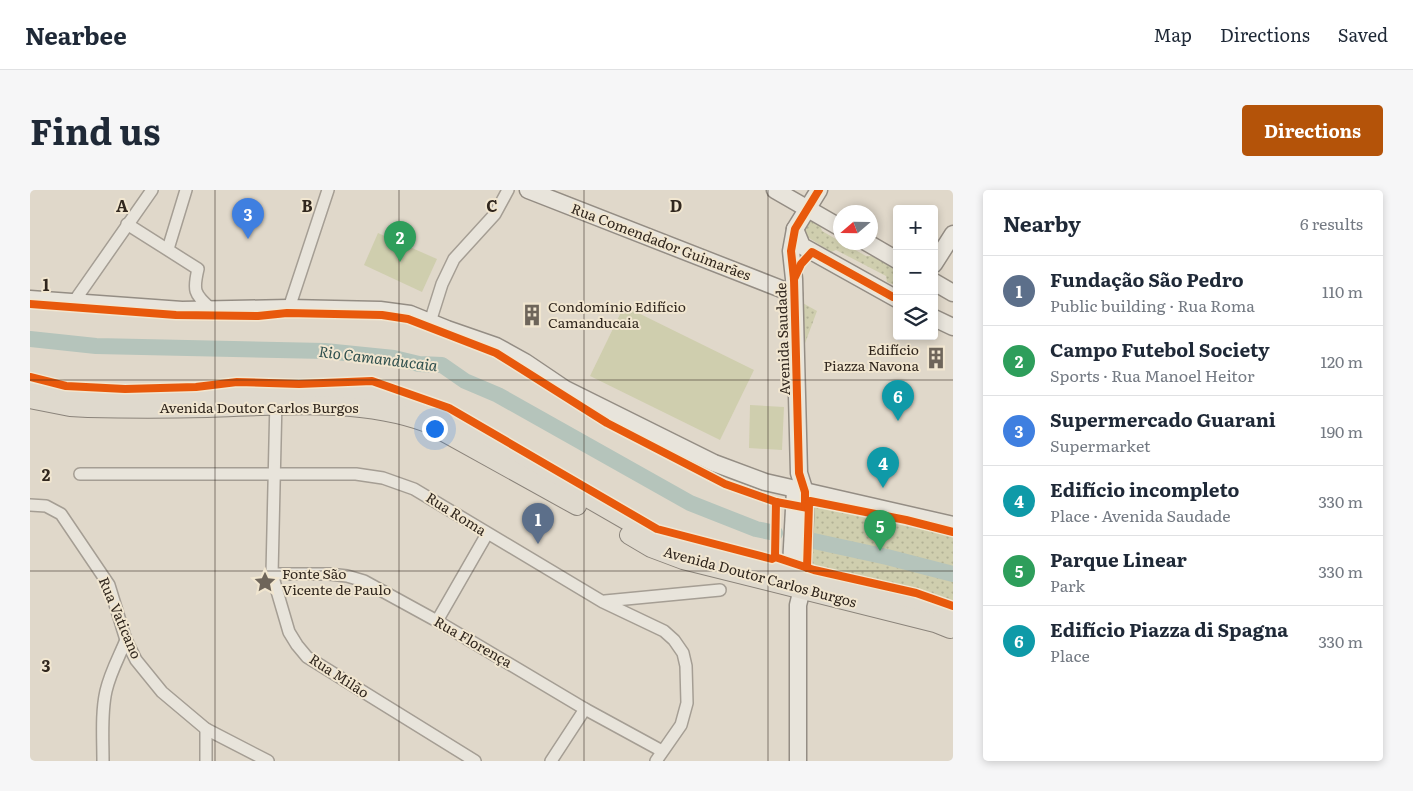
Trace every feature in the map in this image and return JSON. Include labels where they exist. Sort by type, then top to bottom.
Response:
[{"type":"main road","name":"Avenida Doutor Carlos Burgos","points":[[30,386],[77,394],[276,399]]},
{"type":"main road","name":"Avenida Doutor Carlos Burgos","points":[[30,399],[70,407],[88,408],[276,399],[349,392],[406,400],[424,406],[452,420],[663,540],[797,579],[953,630]]},
{"type":"main road","name":"Avenida Doutor Carlos Burgos","points":[[797,579],[929,608],[953,618]]},
{"type":"street","points":[[73,303],[152,190]]},
{"type":"street","points":[[168,249],[186,190]]},
{"type":"street","points":[[290,308],[328,190]]},
{"type":"street","points":[[430,322],[442,284],[454,259],[495,214],[508,190]]},
{"type":"street","name":"Rua Comendador Guimarães","points":[[528,190],[794,287]]},
{"type":"street","points":[[775,190],[833,224]]},
{"type":"street","name":"Avenida Saudade","points":[[797,579],[800,473],[794,287],[791,251],[795,229],[819,190]]},
{"type":"street","points":[[127,224],[198,269],[194,284],[198,298],[210,308]]},
{"type":"street","points":[[795,229],[802,246],[893,295]]},
{"type":"street","points":[[938,258],[953,234]]},
{"type":"street","points":[[878,249],[893,258]]},
{"type":"street","points":[[794,287],[801,264],[812,252]]},
{"type":"street","points":[[938,284],[953,293]]},
{"type":"street","points":[[30,299],[182,310],[290,308],[380,310],[410,314],[496,346],[525,362],[565,389],[714,463],[765,482],[899,511],[953,525]]},
{"type":"street","points":[[938,320],[953,327]]},
{"type":"street","name":"Rua Milão","points":[[276,399],[272,574],[289,632],[308,657],[475,761]]},
{"type":"street","name":"Rua Roma","points":[[80,474],[356,474],[383,478],[414,489],[604,602],[664,631],[674,640],[683,652],[686,666],[687,703],[681,725],[659,756]]},
{"type":"street","name":"Rua Vaticano","points":[[30,504],[46,506],[61,514],[109,585],[126,640],[136,660],[162,692],[206,729],[268,761]]},
{"type":"street","points":[[437,621],[488,534]]},
{"type":"street","name":"Rua Florença","points":[[272,574],[329,574],[347,576],[364,581],[437,621],[585,709],[659,756]]},
{"type":"street","points":[[797,579],[801,760]]},
{"type":"street","points":[[604,602],[720,590]]},
{"type":"street","points":[[103,761],[106,692],[126,640]]},
{"type":"street","points":[[551,761],[585,709]]},
{"type":"street","points":[[206,729],[206,761]]},
{"type":"green space","points":[[809,222],[820,225],[822,231],[833,237],[833,250],[836,250],[831,252],[806,236],[804,232]]},
{"type":"green space","points":[[378,233],[437,259],[422,292],[364,265]]},
{"type":"green space","points":[[836,250],[855,250],[866,256],[872,256],[893,268],[893,284],[887,282],[886,276]]},
{"type":"green space","points":[[801,302],[817,311],[804,346]]},
{"type":"green space","points":[[624,306],[754,370],[720,440],[590,376]]},
{"type":"green space","points":[[750,405],[784,407],[782,450],[749,448]]},
{"type":"green space","points":[[807,505],[953,536],[953,611],[808,566]]},
{"type":"waterway","name":"Rio Camanducaia","points":[[30,339],[96,346],[325,351],[394,358],[419,364],[442,365],[465,381],[498,395],[690,503],[756,529],[775,533]]},
{"type":"waterway","name":"Rio Camanducaia","points":[[809,540],[953,574]]},
{"type":"cycle path","points":[[805,507],[805,492],[799,473],[794,279],[791,251],[795,229],[819,190]]},
{"type":"cycle path","points":[[794,279],[801,264],[812,252],[893,297]]},
{"type":"cycle path","points":[[30,304],[176,315],[258,316],[287,313],[382,315],[408,319],[496,353],[607,423],[725,484],[776,502],[808,508]]},
{"type":"cycle path","points":[[30,377],[66,386],[125,389],[196,387],[237,382],[299,384],[372,381],[449,408],[657,529],[772,559],[775,557],[776,502]]},
{"type":"cycle path","points":[[807,568],[810,501],[906,520],[953,532]]},
{"type":"cycle path","points":[[775,557],[814,570],[916,593],[953,606]]},
{"type":"place","name":"Supermercado Guarani","points":[[248,239]]},
{"type":"place","name":"Campo Futebol Society","points":[[400,262]]},
{"type":"place","name":"Condomínio Edifício Camanducaia","points":[[532,315]]},
{"type":"place","name":"Edifício Piazza Navona","points":[[936,358]]},
{"type":"place","name":"Edifício Piazza di Spagna","points":[[898,421]]},
{"type":"place","name":"Edifício incompleto","points":[[883,488]]},
{"type":"place","name":"Fundação São Pedro","points":[[538,544]]},
{"type":"place","name":"Parque Linear","points":[[880,551]]},
{"type":"place","name":"Fonte São Vicente de Paulo","points":[[265,582]]}]
